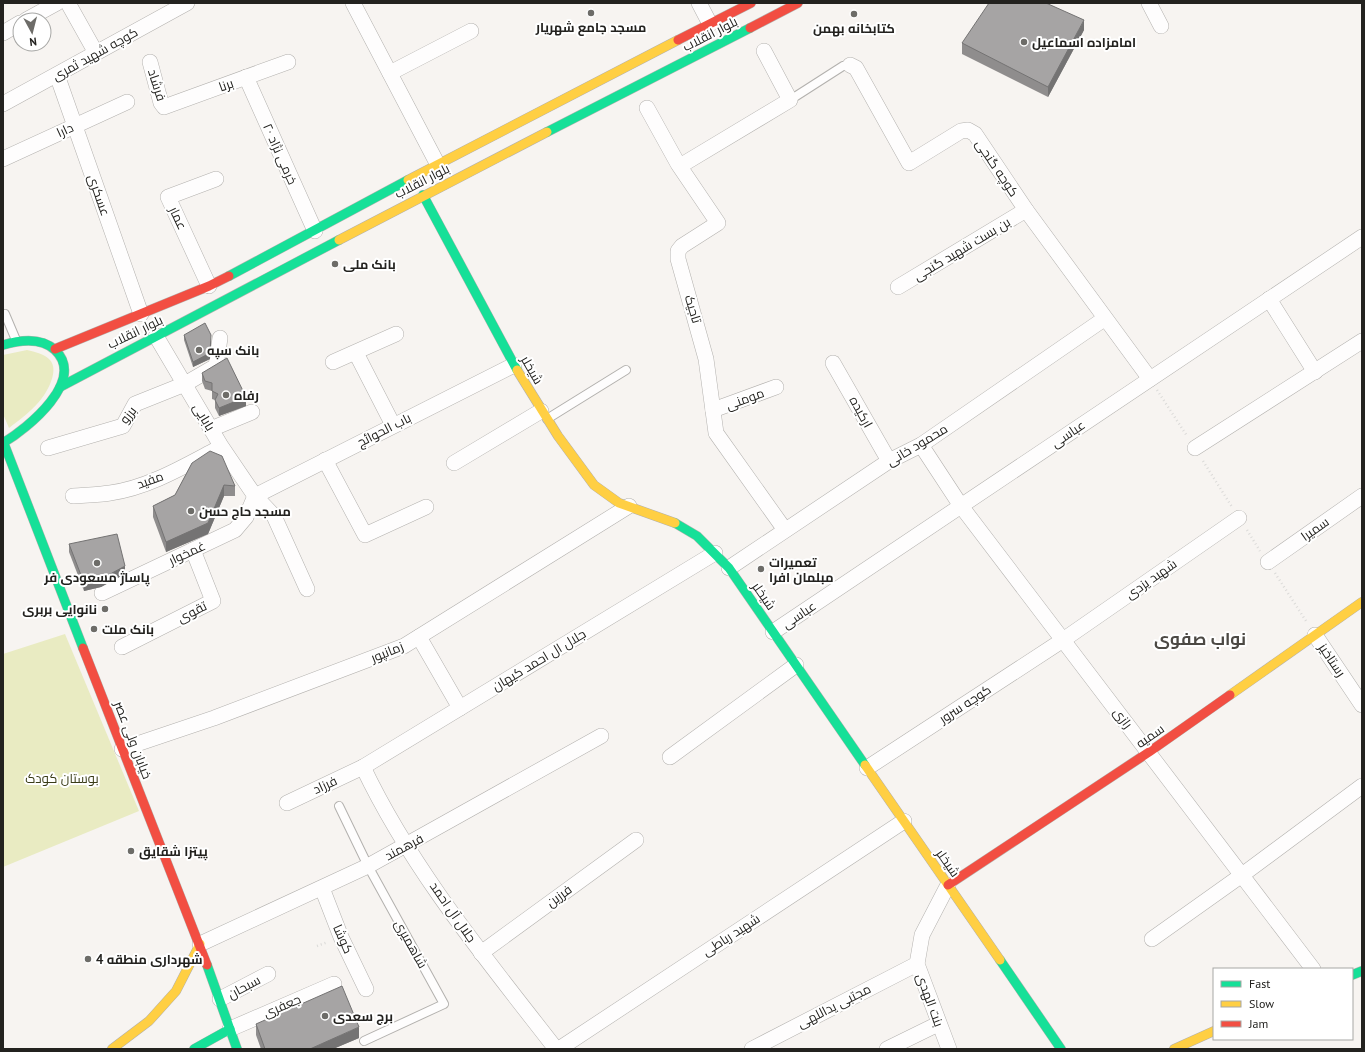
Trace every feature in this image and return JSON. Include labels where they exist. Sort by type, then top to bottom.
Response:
[{"type":"main road","name":"بلوار انقلاب","points":[[60,387],[112,357],[156,336],[423,195],[590,98],[710,24],[751,3]]},
{"type":"main road","name":"بلوار انقلاب","points":[[55,349],[209,286],[438,165],[590,98],[798,3]]},
{"type":"main road","name":"شیخلر","points":[[423,195],[514,365],[544,415],[582,470],[600,491],[629,506],[683,527],[700,537],[729,568],[1061,1049]]},
{"type":"main road","points":[[3,345],[17,341],[44,342],[55,349],[65,360],[66,367],[60,387],[34,420],[3,442]]},
{"type":"main road","name":"خیابان ولی عصر","points":[[3,442],[122,749],[200,944],[237,1049]]},
{"type":"main road","name":"سمیه","points":[[948,885],[1149,752],[1362,602]]},
{"type":"main road","points":[[112,1049],[149,1021],[176,991],[200,944]]},
{"type":"main road","points":[[194,1049],[230,1028]]},
{"type":"main road","points":[[1182,1047],[1213,1032]]},
{"type":"street","points":[[41,12],[57,3]]},
{"type":"street","points":[[68,3],[96,53]]},
{"type":"street","name":"کوچه شهید ثمری","points":[[3,104],[187,3]]},
{"type":"street","points":[[353,3],[438,165]]},
{"type":"street","points":[[699,3],[710,24]]},
{"type":"street","points":[[1149,3],[1161,26]]},
{"type":"street","points":[[3,33],[12,28]]},
{"type":"street","points":[[390,73],[471,31]]},
{"type":"street","points":[[680,166],[790,100],[764,51]]},
{"type":"street","name":"فرشاد","points":[[150,62],[161,103],[164,107]]},
{"type":"street","name":"برنا","points":[[164,107],[288,62]]},
{"type":"street","name":"کوچه گنجی","points":[[850,65],[856,68],[909,163],[961,131],[968,130],[975,134],[1026,210],[1104,319],[1150,379]]},
{"type":"street","name":"عسکری","points":[[57,75],[141,314]]},
{"type":"street","name":"خرمی نژاد ۲۰","points":[[246,77],[315,231]]},
{"type":"street","name":"دارا","points":[[3,159],[127,102]]},
{"type":"street","name":"تاجیک","points":[[647,108],[680,166],[718,223],[682,246],[678,251],[678,259],[706,359],[716,433],[785,530]]},
{"type":"street","name":"عمار","points":[[209,286],[168,197],[216,179]]},
{"type":"street","name":"بن بست شهید گنجی","points":[[898,286],[1026,210]]},
{"type":"street","name":"عباسی","points":[[773,632],[1362,237]]},
{"type":"street","points":[[1269,299],[1314,372]]},
{"type":"street","name":"محمود خانی","points":[[729,568],[889,462],[921,445],[1104,319]]},
{"type":"street","points":[[332,362],[356,353],[396,334]]},
{"type":"street","name":"بابایی","points":[[156,336],[221,446],[255,496],[274,516],[307,589]]},
{"type":"street","name":"برزو","points":[[48,448],[123,426],[135,404],[185,384],[216,366],[220,338]]},
{"type":"street","points":[[1195,448],[1362,341]]},
{"type":"street","points":[[356,353],[393,425]]},
{"type":"street","name":"ارکیده","points":[[833,363],[889,462]]},
{"type":"street","name":"باب الحوائج","points":[[255,496],[514,365]]},
{"type":"street","name":"مومنی","points":[[713,410],[776,387]]},
{"type":"street","points":[[211,429],[252,412]]},
{"type":"street","points":[[454,463],[544,415]]},
{"type":"street","name":"رازی","points":[[921,445],[961,506],[1312,968]]},
{"type":"street","name":"مفید","points":[[73,496],[112,493],[147,483],[179,470],[221,446]]},
{"type":"street","points":[[325,460],[365,535],[426,506]]},
{"type":"street","name":"غمخوار","points":[[102,593],[235,530],[246,517],[255,496]]},
{"type":"street","name":"سمیرا","points":[[1268,562],[1362,496]]},
{"type":"street","name":"زمانپور","points":[[122,749],[214,718],[404,646],[629,506]]},
{"type":"street","name":"شهید یزدی","points":[[1063,640],[1239,518]]},
{"type":"street","name":"تقوی","points":[[122,646],[213,601],[193,550]]},
{"type":"street","name":"جلال ال احمد کیهان","points":[[364,767],[715,553]]},
{"type":"street","name":"رستاخیز","points":[[1315,635],[1362,705]]},
{"type":"street","points":[[419,637],[460,708]]},
{"type":"street","name":"کوچه سرور","points":[[867,768],[1063,640]]},
{"type":"street","points":[[670,757],[796,664]]},
{"type":"street","name":"فرهمند","points":[[200,944],[368,866],[601,736]]},
{"type":"street","name":"فرزاد","points":[[287,803],[364,767]]},
{"type":"street","name":"جلال آل احمد","points":[[364,767],[382,807],[481,953],[558,1049]]},
{"type":"street","points":[[1152,939],[1242,875],[1362,786]]},
{"type":"street","name":"شهید رباطی","points":[[558,1049],[904,821]]},
{"type":"street","name":"فرزین","points":[[481,953],[636,840]]},
{"type":"street","name":"بنت الهدی","points":[[948,885],[922,934],[917,964],[938,1024],[949,1049]]},
{"type":"street","name":"کوشا","points":[[322,888],[341,936],[366,989]]},
{"type":"street","name":"مجتبی یداللهی","points":[[752,1049],[917,964]]},
{"type":"street","name":"سبحان","points":[[220,999],[268,974]]},
{"type":"street","name":"جعفری","points":[[230,1028],[334,984]]},
{"type":"street","points":[[887,1049],[938,1024]]},
{"type":"lane","name":"کوچه گنجی","points":[[790,100],[843,66],[850,65]]},
{"type":"lane","points":[[5,314],[17,341]]},
{"type":"lane","points":[[544,415],[626,370]]},
{"type":"lane","name":"شاهمیری","points":[[339,806],[368,866],[444,1004],[364,1041]]},
{"type":"green space","points":[[27,350],[43,355],[50,360],[53,365],[53,376],[48,389],[41,400],[27,414],[9,428],[3,414],[3,355]]},
{"type":"green space","name":"بوستان کودک","points":[[65,634],[139,811],[3,867],[3,654]]},
{"type":"building","name":"امامزاده اسماعیل","points":[[989,3],[1046,3],[1084,20],[1048,87],[962,43]]},
{"type":"building","name":"بانک سپه","points":[[205,323],[211,335],[210,353],[193,362],[184,335]]},
{"type":"building","name":"رفاه","points":[[227,358],[246,397],[219,408],[215,400],[218,394],[212,391],[212,383],[205,381],[202,373]]},
{"type":"building","name":"مسجد حاج حسن","points":[[210,451],[222,456],[235,486],[224,485],[208,523],[166,542],[153,506],[175,495],[192,463]]},
{"type":"building","name":"پاساژ مسعودی فر","points":[[117,534],[125,566],[101,579],[84,583],[69,544]]},
{"type":"building","name":"برج سعدی","points":[[342,986],[359,1027],[310,1049],[265,1049],[256,1024]]},
{"type":"traffic: fast","points":[[547,132],[750,28]]},
{"type":"traffic: fast","points":[[229,276],[408,180]]},
{"type":"traffic: fast","points":[[423,195],[517,370]]},
{"type":"traffic: fast","points":[[60,387],[339,240]]},
{"type":"traffic: fast","points":[[3,345],[23,341],[37,341],[43,343],[55,350],[63,362],[64,375],[59,389],[39,415],[14,436],[3,443]]},
{"type":"traffic: fast","points":[[3,441],[83,648]]},
{"type":"traffic: fast","points":[[675,523],[697,536],[729,568],[865,765]]},
{"type":"traffic: fast","points":[[1000,960],[1061,1049]]},
{"type":"traffic: fast","points":[[207,965],[237,1049]]},
{"type":"traffic: fast","points":[[1353,975],[1362,971]]},
{"type":"traffic: fast","points":[[194,1049],[230,1029]]},
{"type":"traffic: slow","points":[[408,180],[678,40]]},
{"type":"traffic: slow","points":[[339,240],[547,132]]},
{"type":"traffic: slow","points":[[517,370],[558,436],[594,485],[619,503],[675,523]]},
{"type":"traffic: slow","points":[[1230,695],[1362,602]]},
{"type":"traffic: slow","points":[[865,765],[1000,960]]},
{"type":"traffic: slow","points":[[112,1049],[149,1021],[176,991],[200,944]]},
{"type":"traffic: slow","points":[[1174,1049],[1213,1031]]},
{"type":"traffic: jam","points":[[678,40],[751,3]]},
{"type":"traffic: jam","points":[[750,28],[798,3]]},
{"type":"traffic: jam","points":[[55,349],[209,286],[229,276]]},
{"type":"traffic: jam","points":[[83,648],[207,965]]},
{"type":"traffic: jam","points":[[948,885],[1149,752],[1230,695]]},
{"type":"place","name":"مسجد جامع شهریار","points":[[591,13]]},
{"type":"place","name":"کتابخانه بهمن","points":[[854,14]]},
{"type":"place","name":"امامزاده اسماعیل","points":[[1024,42]]},
{"type":"place","name":"بانک ملی","points":[[335,264]]},
{"type":"place","name":"بانک سپه","points":[[199,350]]},
{"type":"place","name":"رفاه","points":[[226,395]]},
{"type":"place","name":"مسجد حاج حسن","points":[[191,511]]},
{"type":"place","name":"پاساژ مسعودی فر","points":[[97,563]]},
{"type":"place","name":"تعمیرات مبلمان افرا","points":[[761,569]]},
{"type":"place","name":"نانوایی بربری","points":[[105,609]]},
{"type":"place","name":"بانک ملت","points":[[94,629]]},
{"type":"place","name":"پیتزا شقایق","points":[[131,851]]},
{"type":"place","name":"شهرداری منطقه 4","points":[[88,959]]},
{"type":"place","name":"برج سعدی","points":[[325,1016]]},
{"type":"district","name":"نواب صفوی","points":[[1200,639]]}]
